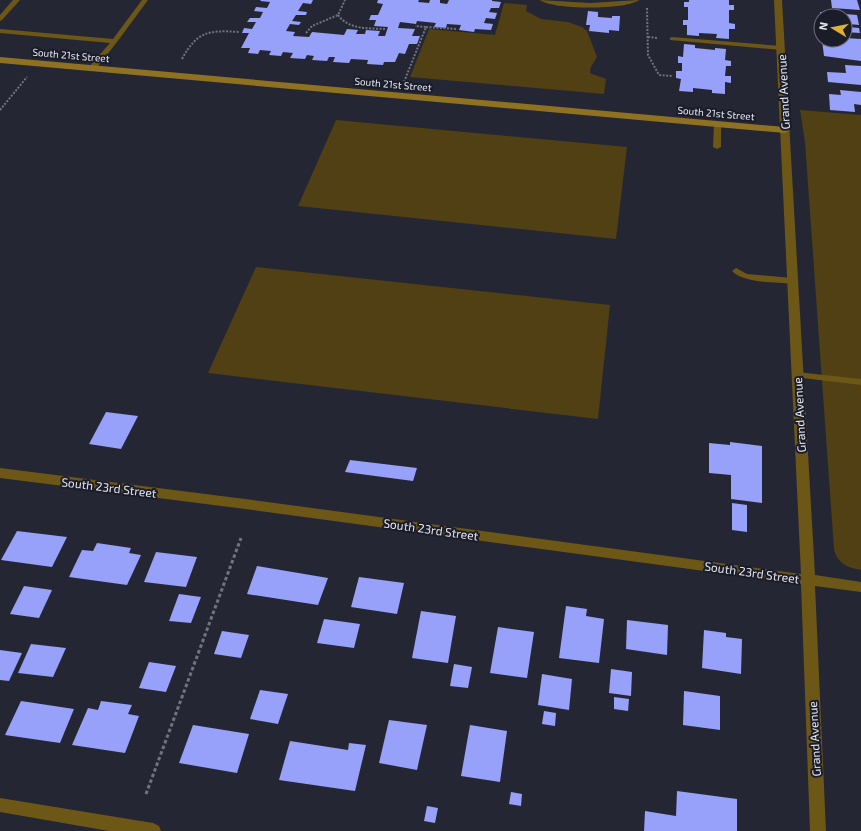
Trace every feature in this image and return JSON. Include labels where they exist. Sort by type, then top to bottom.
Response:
[{"type":"street","points":[[544,0],[559,4],[583,5],[615,4],[635,0]]},
{"type":"street","name":"Grand Avenue","points":[[778,0],[818,831]]},
{"type":"street","name":"South 21st Street","points":[[0,60],[785,130]]},
{"type":"street","name":"South 23rd Street","points":[[0,473],[261,506],[861,587]]},
{"type":"street","points":[[0,805],[153,831]]},
{"type":"lane","points":[[0,19],[17,0]]},
{"type":"lane","points":[[92,68],[115,41],[145,0]]},
{"type":"lane","points":[[0,30],[115,41]]},
{"type":"lane","points":[[672,39],[781,48]]},
{"type":"lane","points":[[717,125],[717,147]]},
{"type":"lane","points":[[736,271],[745,276],[792,281]]},
{"type":"lane","points":[[797,375],[861,382]]},
{"type":"path","points":[[306,33],[312,26],[338,15],[345,0]]},
{"type":"path","points":[[647,7],[648,55],[659,75],[672,76]]},
{"type":"path","points":[[338,15],[344,22],[351,25],[384,29]]},
{"type":"path","points":[[414,26],[457,29]]},
{"type":"path","points":[[403,86],[426,27]]},
{"type":"path","points":[[182,59],[190,44],[202,34],[220,31],[239,32]]},
{"type":"path","points":[[0,110],[29,75]]},
{"type":"path","points":[[146,794],[241,538]]},
{"type":"shaded area","points":[[504,3],[527,5],[526,11],[541,19],[568,22],[582,27],[587,31],[597,57],[591,67],[590,73],[606,79],[604,94],[410,77],[429,29],[495,35]]},
{"type":"shaded area","points":[[800,110],[861,115],[861,570],[852,568],[840,561],[835,554],[834,549],[805,142]]},
{"type":"shaded area","points":[[336,120],[627,147],[616,239],[298,206]]},
{"type":"shaded area","points":[[256,267],[610,305],[598,419],[208,373]]},
{"type":"building","points":[[313,0],[311,4],[303,3],[298,11],[307,12],[306,15],[296,15],[292,21],[301,22],[299,25],[290,24],[286,31],[295,32],[293,36],[309,37],[312,32],[344,35],[347,29],[358,30],[356,34],[365,34],[366,30],[380,31],[378,36],[385,36],[388,27],[374,26],[376,20],[369,20],[371,15],[378,15],[383,4],[377,3],[378,0],[419,0],[418,2],[429,3],[430,0],[440,0],[440,3],[447,4],[449,0],[492,0],[501,2],[499,8],[491,8],[489,12],[497,13],[495,19],[486,18],[484,23],[493,24],[491,30],[475,29],[474,32],[459,30],[461,25],[447,24],[446,28],[434,27],[436,23],[417,21],[416,24],[400,22],[398,28],[415,29],[412,36],[420,36],[417,44],[409,44],[405,54],[399,53],[395,62],[384,62],[383,65],[367,64],[368,60],[351,59],[349,63],[333,62],[335,57],[329,57],[327,61],[312,60],[314,56],[307,55],[305,59],[290,58],[293,53],[283,52],[281,56],[269,55],[271,51],[260,50],[258,54],[248,53],[250,48],[241,48],[249,33],[242,33],[244,28],[252,29],[256,22],[247,22],[250,18],[260,18],[263,12],[254,11],[256,7],[267,8],[270,2],[260,1]]},
{"type":"building","points":[[689,0],[729,0],[729,5],[734,5],[734,10],[729,10],[729,23],[735,24],[735,29],[729,29],[729,39],[716,38],[717,34],[699,33],[699,36],[687,35],[687,25],[683,25],[683,20],[688,20],[688,7],[684,7],[684,2],[689,2]]},
{"type":"building","points":[[831,0],[857,0],[860,10],[853,10],[853,8],[832,8]]},
{"type":"building","points":[[588,11],[598,12],[598,17],[612,18],[612,16],[620,16],[619,31],[609,30],[609,33],[589,31],[590,25],[586,25]]},
{"type":"building","points":[[853,15],[857,15],[859,25],[853,24]]},
{"type":"building","points":[[853,27],[859,28],[860,33],[853,33]]},
{"type":"building","points":[[853,38],[861,39],[861,61],[824,56],[823,48],[853,48]]},
{"type":"building","points":[[684,44],[695,45],[695,48],[715,50],[715,48],[726,49],[725,60],[731,61],[731,66],[726,66],[725,76],[731,76],[731,83],[725,82],[725,94],[712,93],[712,90],[693,88],[693,92],[679,91],[681,79],[676,78],[676,71],[682,71],[682,63],[678,63],[678,56],[683,57]]},
{"type":"building","points":[[845,65],[861,66],[861,85],[828,82],[827,72],[846,73]]},
{"type":"building","points":[[840,90],[861,92],[861,105],[854,104],[855,112],[830,110],[829,94],[841,95]]},
{"type":"building","points":[[106,412],[138,416],[121,449],[89,444]]},
{"type":"building","points":[[730,442],[762,446],[762,503],[731,499],[731,475],[709,473],[709,443],[730,445]]},
{"type":"building","points":[[350,460],[417,468],[413,481],[345,472]]},
{"type":"building","points":[[732,503],[747,505],[747,532],[732,530]]},
{"type":"building","points":[[17,531],[67,537],[52,567],[1,560]]},
{"type":"building","points":[[97,543],[131,548],[129,553],[141,555],[127,585],[69,577],[82,550],[93,551]]},
{"type":"building","points":[[156,552],[197,557],[186,587],[144,582]]},
{"type":"building","points":[[257,566],[328,578],[318,605],[247,594]]},
{"type":"building","points":[[359,577],[404,583],[397,614],[351,607]]},
{"type":"building","points":[[24,586],[52,590],[39,618],[10,614]]},
{"type":"building","points":[[179,594],[201,597],[191,623],[169,621]]},
{"type":"building","points":[[566,606],[587,609],[586,616],[604,619],[599,663],[559,658]]},
{"type":"building","points":[[421,611],[456,616],[448,663],[412,658]]},
{"type":"building","points":[[324,619],[360,624],[354,648],[317,643]]},
{"type":"building","points":[[627,620],[668,625],[667,655],[626,649]]},
{"type":"building","points":[[498,627],[534,632],[527,678],[490,673]]},
{"type":"building","points":[[704,630],[726,633],[726,637],[742,639],[741,674],[702,668]]},
{"type":"building","points":[[222,631],[249,635],[241,658],[214,654]]},
{"type":"building","points":[[31,644],[66,648],[53,677],[18,673]]},
{"type":"building","points":[[0,650],[22,653],[9,681],[0,680]]},
{"type":"building","points":[[149,662],[176,666],[166,692],[139,688]]},
{"type":"building","points":[[454,664],[472,667],[468,688],[450,686]]},
{"type":"building","points":[[611,669],[632,672],[631,696],[609,693]]},
{"type":"building","points":[[542,674],[572,679],[569,710],[538,705]]},
{"type":"building","points":[[260,690],[288,694],[278,724],[250,719]]},
{"type":"building","points":[[684,691],[720,696],[720,730],[683,725]]},
{"type":"building","points":[[614,697],[629,699],[628,711],[614,709]]},
{"type":"building","points":[[21,701],[74,709],[60,743],[5,735]]},
{"type":"building","points":[[101,701],[132,705],[128,714],[139,716],[125,753],[72,745],[88,708],[98,710]]},
{"type":"building","points":[[544,711],[556,713],[555,726],[542,724]]},
{"type":"building","points":[[389,720],[427,725],[417,770],[379,763]]},
{"type":"building","points":[[193,725],[249,734],[237,773],[179,763]]},
{"type":"building","points":[[470,725],[507,731],[500,782],[461,776]]},
{"type":"building","points":[[290,741],[348,750],[349,743],[366,745],[355,791],[279,780]]},
{"type":"building","points":[[677,791],[737,799],[737,831],[644,831],[645,811],[676,816]]},
{"type":"building","points":[[511,792],[522,794],[521,806],[509,804]]},
{"type":"building","points":[[427,806],[438,808],[435,823],[424,821]]}]
